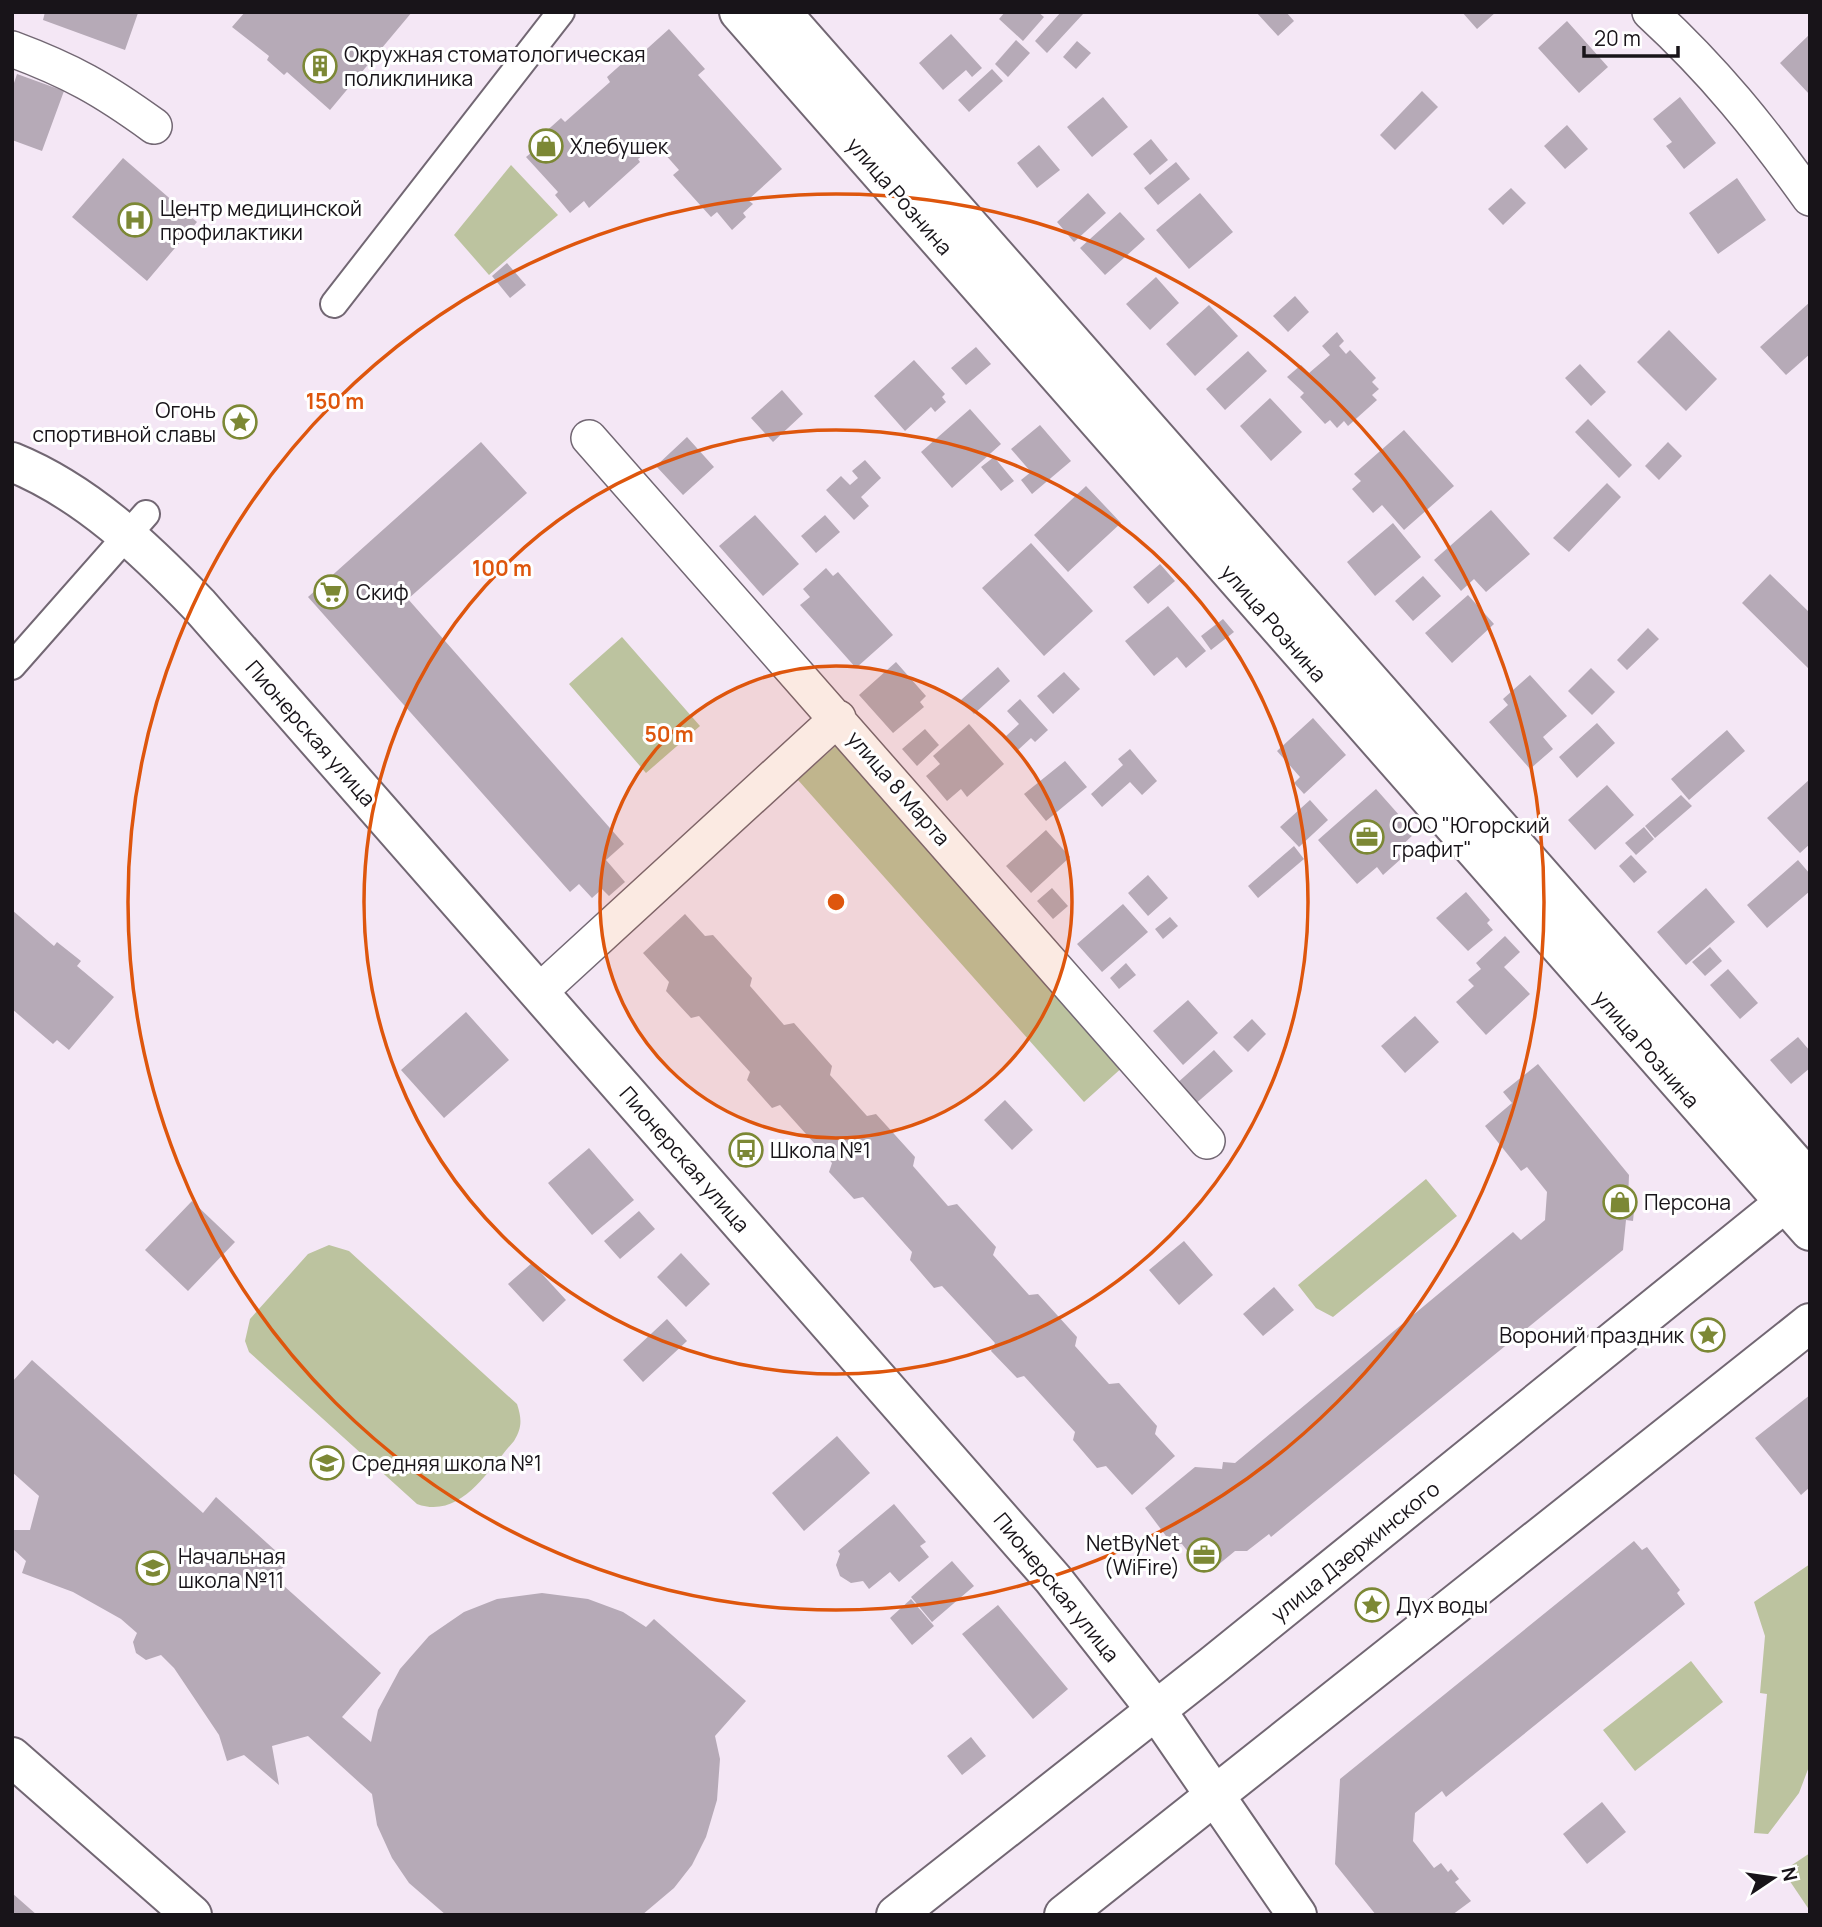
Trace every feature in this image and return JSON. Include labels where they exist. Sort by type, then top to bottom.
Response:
[{"type":"main road","name":"улица Рознина","points":[[739,12],[1804,1199]]},
{"type":"main road","name":"улица Рознина","points":[[781,12],[1804,1199]]},
{"type":"main road","name":"Пионерская улица","points":[[12,462],[136,524],[199,605],[1053,1579],[1156,1710],[1297,1915]]},
{"type":"main road","name":"улица Дзержинского","points":[[896,1915],[1804,1199]]},
{"type":"main road","points":[[1064,1915],[1810,1323]]},
{"type":"main road","points":[[12,1757],[191,1915]]},
{"type":"street","points":[[334,304],[561,12]]},
{"type":"street","points":[[1650,12],[1712,71],[1805,182]]},
{"type":"street","points":[[12,49],[68,71],[102,89],[154,126]]},
{"type":"street","name":"улица 8 Марта","points":[[590,438],[1207,1141]]},
{"type":"street","points":[[12,666],[136,524]]},
{"type":"street","points":[[538,993],[838,718]]},
{"type":"green space","points":[[511,165],[558,215],[489,275],[454,235]]},
{"type":"green space","points":[[622,637],[700,726],[646,773],[569,684]]},
{"type":"green space","points":[[839,743],[1125,1065],[1084,1102],[798,780]]},
{"type":"green space","points":[[1426,1179],[1457,1216],[1333,1317],[1316,1308],[1298,1285]]},
{"type":"green space","points":[[329,1245],[349,1251],[517,1404],[520,1423],[514,1441],[483,1478],[460,1499],[433,1507],[417,1504],[249,1352],[245,1341],[250,1319],[308,1254]]},
{"type":"green space","points":[[1810,1564],[1810,1764],[1799,1793],[1768,1834],[1754,1833],[1767,1694],[1760,1693],[1765,1636],[1754,1602]]},
{"type":"green space","points":[[1691,1661],[1723,1702],[1635,1771],[1603,1730]]},
{"type":"green space","points":[[1810,1853],[1810,1911],[1783,1871]]},
{"type":"building","points":[[45,12],[138,13],[125,50],[43,20]]},
{"type":"building","name":"Окружная стоматологическая поликлиника","points":[[245,12],[412,12],[330,110],[287,72],[284,75],[267,60],[269,56],[232,27]]},
{"type":"building","points":[[1005,12],[1038,12],[1044,17],[1023,41],[999,19]]},
{"type":"building","points":[[1061,12],[1083,14],[1047,53],[1035,41]]},
{"type":"building","points":[[1256,12],[1286,12],[1294,21],[1278,36]]},
{"type":"building","points":[[1462,12],[1496,12],[1477,29]]},
{"type":"building","points":[[1567,21],[1608,67],[1579,93],[1538,48]]},
{"type":"building","points":[[669,29],[705,69],[698,75],[782,169],[748,200],[753,204],[743,213],[746,217],[732,230],[717,212],[711,217],[673,175],[679,170],[656,144],[589,208],[584,201],[570,213],[555,195],[558,192],[526,157],[537,148],[533,143],[561,118],[565,122],[610,82],[607,77],[635,52],[639,56]]},
{"type":"building","points":[[951,34],[982,68],[972,77],[966,70],[943,90],[919,63]]},
{"type":"building","points":[[1810,34],[1810,95],[1780,63]]},
{"type":"building","points":[[1016,40],[1030,53],[1008,77],[995,64]]},
{"type":"building","points":[[1077,41],[1091,53],[1076,69],[1063,57]]},
{"type":"building","points":[[992,69],[1003,81],[969,112],[958,100]]},
{"type":"building","points":[[17,74],[64,91],[42,151],[12,140],[12,89]]},
{"type":"building","points":[[1422,91],[1438,107],[1395,150],[1380,135]]},
{"type":"building","points":[[1103,97],[1128,127],[1092,157],[1067,127]]},
{"type":"building","points":[[1680,97],[1716,143],[1684,169],[1666,146],[1672,142],[1653,119]]},
{"type":"building","points":[[1567,125],[1588,149],[1565,169],[1544,146]]},
{"type":"building","points":[[1151,139],[1168,160],[1150,175],[1133,154]]},
{"type":"building","points":[[1039,145],[1060,170],[1037,188],[1017,163]]},
{"type":"building","name":"Центр медицинской профилактики","points":[[123,158],[197,222],[147,281],[72,217]]},
{"type":"building","points":[[1176,162],[1190,179],[1158,205],[1144,188]]},
{"type":"building","points":[[1737,178],[1766,220],[1718,254],[1689,213]]},
{"type":"building","points":[[1511,188],[1526,203],[1503,225],[1488,209]]},
{"type":"building","points":[[1088,193],[1106,213],[1074,242],[1057,222]]},
{"type":"building","points":[[1200,193],[1233,232],[1189,269],[1156,230]]},
{"type":"building","points":[[1120,212],[1145,239],[1105,275],[1080,248]]},
{"type":"building","points":[[507,263],[526,285],[510,298],[492,276]]},
{"type":"building","points":[[1156,277],[1179,303],[1150,330],[1126,304]]},
{"type":"building","points":[[1295,296],[1309,312],[1288,332],[1273,316]]},
{"type":"building","points":[[1810,302],[1810,354],[1786,375],[1760,347]]},
{"type":"building","points":[[1209,305],[1238,336],[1195,376],[1166,344]]},
{"type":"building","points":[[1669,330],[1717,379],[1686,411],[1637,362]]},
{"type":"building","points":[[1337,332],[1344,341],[1339,346],[1346,354],[1350,350],[1376,378],[1372,382],[1379,389],[1372,395],[1377,400],[1348,426],[1344,421],[1337,428],[1330,420],[1325,424],[1300,397],[1304,393],[1287,377],[1301,365],[1309,373],[1330,355],[1322,346]]},
{"type":"building","points":[[976,347],[991,364],[966,385],[951,368]]},
{"type":"building","points":[[1248,351],[1267,371],[1225,410],[1206,389]]},
{"type":"building","points":[[914,360],[945,394],[942,397],[946,402],[935,412],[931,407],[905,431],[874,396]]},
{"type":"building","points":[[1580,364],[1606,392],[1591,406],[1565,378]]},
{"type":"building","points":[[782,390],[803,414],[773,442],[751,418]]},
{"type":"building","points":[[1270,398],[1302,432],[1271,461],[1240,426]]},
{"type":"building","points":[[970,409],[1001,444],[952,488],[921,452]]},
{"type":"building","points":[[1588,419],[1632,465],[1619,478],[1575,432]]},
{"type":"building","points":[[1040,425],[1071,461],[1032,494],[1021,480],[1031,472],[1011,449]]},
{"type":"building","points":[[1404,430],[1454,486],[1404,530],[1382,505],[1373,513],[1352,489],[1361,481],[1354,474]]},
{"type":"building","points":[[687,437],[714,467],[683,495],[656,466]]},
{"type":"building","points":[[481,442],[527,493],[408,599],[624,844],[606,860],[625,882],[609,896],[602,889],[592,898],[579,884],[570,892],[308,597]]},
{"type":"building","points":[[1668,442],[1682,456],[1659,480],[1645,466]]},
{"type":"building","points":[[994,457],[1014,481],[1001,491],[981,467]]},
{"type":"building","points":[[865,460],[881,478],[861,497],[869,506],[854,520],[826,490],[841,476],[850,485],[858,478],[852,471]]},
{"type":"building","points":[[1607,483],[1621,497],[1569,552],[1553,538]]},
{"type":"building","points":[[1086,486],[1121,523],[1068,572],[1034,535]]},
{"type":"building","points":[[1491,510],[1530,554],[1486,592],[1474,579],[1461,591],[1434,560]]},
{"type":"building","points":[[755,515],[799,564],[763,596],[719,546]]},
{"type":"building","points":[[825,515],[840,532],[816,553],[801,536]]},
{"type":"building","points":[[1393,523],[1421,557],[1375,596],[1347,562]]},
{"type":"building","points":[[1031,543],[1093,611],[1044,656],[982,588]]},
{"type":"building","points":[[1160,564],[1175,581],[1148,604],[1133,587]]},
{"type":"building","points":[[826,568],[833,576],[838,572],[893,635],[856,668],[800,605],[810,597],[803,589]]},
{"type":"building","points":[[1770,574],[1810,613],[1810,670],[1742,603]]},
{"type":"building","points":[[1423,576],[1441,596],[1413,621],[1395,601]]},
{"type":"building","points":[[1468,595],[1494,624],[1452,663],[1425,633]]},
{"type":"building","points":[[1168,606],[1206,651],[1186,668],[1177,657],[1154,676],[1125,641]]},
{"type":"building","points":[[1223,619],[1234,632],[1211,650],[1201,636]]},
{"type":"building","points":[[1648,628],[1659,639],[1627,670],[1617,660]]},
{"type":"building","points":[[896,662],[926,696],[920,702],[924,707],[893,733],[859,695]]},
{"type":"building","points":[[998,667],[1010,681],[974,714],[961,700]]},
{"type":"building","points":[[1591,668],[1615,692],[1592,715],[1568,691]]},
{"type":"building","points":[[1064,672],[1080,689],[1053,714],[1037,696]]},
{"type":"building","points":[[1530,675],[1567,716],[1543,737],[1553,749],[1530,769],[1489,722],[1508,705],[1503,699]]},
{"type":"building","points":[[1020,699],[1048,730],[1035,742],[1031,738],[1018,750],[1005,737],[1019,724],[1007,711]]},
{"type":"building","points":[[1313,718],[1346,755],[1304,794],[1294,783],[1300,777],[1277,751]]},
{"type":"building","points":[[1597,723],[1615,743],[1577,778],[1559,757]]},
{"type":"building","points":[[969,724],[1004,764],[967,797],[961,789],[947,801],[926,776],[940,764],[933,756]]},
{"type":"building","points":[[925,729],[939,745],[917,766],[902,749]]},
{"type":"building","points":[[1727,730],[1745,751],[1689,800],[1671,779]]},
{"type":"building","points":[[1130,749],[1157,781],[1142,795],[1130,782],[1102,807],[1091,794],[1123,765],[1118,759]]},
{"type":"building","points":[[1065,761],[1087,787],[1046,821],[1024,794]]},
{"type":"building","points":[[1810,779],[1810,844],[1800,853],[1767,818]]},
{"type":"building","points":[[1607,785],[1634,815],[1595,850],[1568,820]]},
{"type":"building","name":"ООО \"Югорский графит\"","points":[[1376,789],[1415,833],[1396,851],[1402,858],[1383,875],[1377,867],[1357,884],[1318,840]]},
{"type":"building","points":[[1681,795],[1692,806],[1655,838],[1645,826]]},
{"type":"building","points":[[1310,800],[1328,820],[1299,847],[1280,827]]},
{"type":"building","points":[[1644,827],[1654,839],[1636,855],[1625,843]]},
{"type":"building","points":[[1046,830],[1070,857],[1031,893],[1006,866]]},
{"type":"building","points":[[1294,846],[1304,859],[1258,898],[1248,886]]},
{"type":"building","points":[[1631,855],[1647,872],[1634,883],[1619,866]]},
{"type":"building","points":[[1798,860],[1810,874],[1810,891],[1767,928],[1747,905]]},
{"type":"building","points":[[1148,875],[1168,898],[1148,916],[1128,893]]},
{"type":"building","points":[[1052,888],[1068,906],[1053,919],[1037,901]]},
{"type":"building","points":[[1706,888],[1735,922],[1686,965],[1657,932]]},
{"type":"building","points":[[1466,892],[1490,920],[1487,923],[1493,930],[1468,951],[1436,918]]},
{"type":"building","points":[[1123,904],[1148,932],[1102,972],[1077,944]]},
{"type":"building","points":[[12,910],[54,946],[57,942],[81,961],[77,966],[114,997],[69,1050],[57,1040],[53,1044],[12,1009]]},
{"type":"building","points":[[685,914],[705,936],[713,935],[752,978],[750,986],[784,1025],[794,1023],[832,1066],[830,1075],[867,1116],[876,1114],[915,1157],[913,1166],[948,1206],[957,1204],[996,1247],[993,1255],[1029,1295],[1038,1294],[1077,1337],[1075,1346],[1109,1384],[1119,1383],[1157,1426],[1155,1434],[1175,1456],[1132,1495],[1106,1466],[1097,1468],[1073,1440],[1075,1432],[1024,1376],[1017,1378],[991,1351],[995,1343],[942,1286],[934,1288],[910,1260],[912,1252],[863,1197],[854,1199],[829,1172],[832,1163],[780,1105],[772,1108],[747,1080],[750,1072],[699,1016],[691,1018],[666,991],[669,982],[643,953]]},
{"type":"building","points":[[1170,917],[1178,926],[1163,939],[1155,929]]},
{"type":"building","points":[[1505,936],[1520,952],[1504,967],[1530,994],[1486,1035],[1456,1002],[1474,986],[1468,980],[1481,969],[1476,963]]},
{"type":"building","points":[[1710,947],[1722,961],[1705,976],[1692,962]]},
{"type":"building","points":[[1126,963],[1136,975],[1119,989],[1110,978]]},
{"type":"building","points":[[1728,969],[1758,1003],[1740,1019],[1710,985]]},
{"type":"building","points":[[1188,1000],[1218,1033],[1183,1065],[1153,1031]]},
{"type":"building","points":[[466,1012],[509,1060],[444,1118],[401,1070]]},
{"type":"building","points":[[1415,1016],[1439,1042],[1405,1073],[1381,1046]]},
{"type":"building","points":[[1252,1019],[1266,1034],[1248,1052],[1233,1037]]},
{"type":"building","points":[[1798,1037],[1810,1051],[1810,1068],[1791,1084],[1770,1060]]},
{"type":"building","points":[[1214,1050],[1233,1071],[1193,1106],[1175,1085]]},
{"type":"building","points":[[1538,1064],[1629,1175],[1628,1201],[1635,1201],[1633,1221],[1626,1220],[1623,1250],[1271,1537],[1269,1534],[1247,1551],[1235,1551],[1218,1565],[1197,1563],[1182,1544],[1172,1544],[1145,1508],[1195,1467],[1222,1469],[1223,1462],[1235,1463],[1513,1232],[1521,1240],[1545,1220],[1547,1192],[1527,1167],[1521,1171],[1485,1126],[1512,1103],[1503,1092]]},
{"type":"building","points":[[1005,1100],[1033,1130],[1012,1150],[984,1120]]},
{"type":"building","points":[[589,1148],[634,1200],[592,1235],[548,1183]]},
{"type":"building","points":[[192,1201],[235,1242],[188,1291],[145,1250]]},
{"type":"building","points":[[639,1211],[655,1229],[620,1259],[604,1241]]},
{"type":"building","points":[[1184,1241],[1213,1275],[1179,1305],[1149,1270]]},
{"type":"building","points":[[681,1253],[710,1284],[686,1307],[657,1277]]},
{"type":"building","points":[[532,1263],[566,1300],[543,1322],[508,1284]]},
{"type":"building","points":[[1274,1287],[1294,1310],[1263,1336],[1243,1314]]},
{"type":"building","points":[[667,1319],[687,1341],[643,1382],[623,1360]]},
{"type":"building","points":[[32,1360],[203,1513],[216,1497],[288,1562],[274,1577],[381,1673],[342,1717],[371,1742],[378,1710],[400,1669],[429,1636],[464,1612],[497,1599],[542,1593],[588,1599],[623,1612],[646,1627],[654,1619],[746,1701],[715,1736],[720,1759],[717,1800],[706,1837],[692,1865],[674,1888],[642,1915],[446,1915],[409,1883],[392,1858],[377,1825],[372,1794],[308,1736],[272,1746],[279,1785],[244,1755],[227,1761],[219,1735],[174,1668],[161,1655],[146,1660],[136,1653],[133,1642],[137,1633],[121,1619],[73,1592],[22,1573],[26,1561],[12,1548],[12,1530],[30,1530],[39,1496],[12,1472],[12,1382]]},
{"type":"building","points":[[1810,1395],[1810,1487],[1801,1495],[1755,1438]]},
{"type":"building","points":[[837,1436],[870,1473],[804,1531],[772,1493]]},
{"type":"building","points":[[894,1504],[926,1542],[920,1546],[929,1557],[899,1582],[890,1572],[869,1589],[863,1581],[851,1583],[840,1576],[836,1565],[840,1554],[838,1551]]},
{"type":"building","points":[[1634,1541],[1642,1550],[1647,1547],[1680,1590],[1677,1593],[1685,1604],[1446,1797],[1442,1791],[1415,1813],[1413,1841],[1434,1868],[1441,1863],[1448,1872],[1451,1869],[1459,1879],[1455,1882],[1471,1901],[1452,1915],[1376,1915],[1335,1864],[1340,1779]]},
{"type":"building","points":[[952,1561],[974,1586],[932,1622],[911,1597]]},
{"type":"building","points":[[911,1599],[934,1626],[912,1645],[890,1618]]},
{"type":"building","points":[[998,1605],[1068,1689],[1033,1719],[962,1634]]},
{"type":"building","points":[[971,1737],[986,1756],[962,1775],[947,1756]]},
{"type":"building","points":[[1602,1802],[1626,1832],[1587,1864],[1563,1834]]},
{"type":"building","points":[[12,1893],[37,1915],[12,1915]]},
{"type":"place","name":"Окружная стоматологическая поликлиника","points":[[320,66]]},
{"type":"place","name":"Хлебушек","points":[[546,146]]},
{"type":"place","name":"Центр медицинской профилактики","points":[[135,220]]},
{"type":"place","name":"Огонь спортивной славы","points":[[240,422]]},
{"type":"place","name":"Скиф","points":[[331,592]]},
{"type":"place","name":"ООО \"Югорский графит\"","points":[[1367,837]]},
{"type":"place","name":"Школа №1","points":[[746,1150]]},
{"type":"place","name":"Персона","points":[[1620,1202]]},
{"type":"place","name":"Вороний праздник","points":[[1708,1335]]},
{"type":"place","name":"Средняя школа №1","points":[[327,1463]]},
{"type":"place","name":"NetByNet (WiFire)","points":[[1204,1555]]},
{"type":"place","name":"Начальная школа №11","points":[[153,1568]]},
{"type":"place","name":"Дух воды","points":[[1372,1605]]}]
